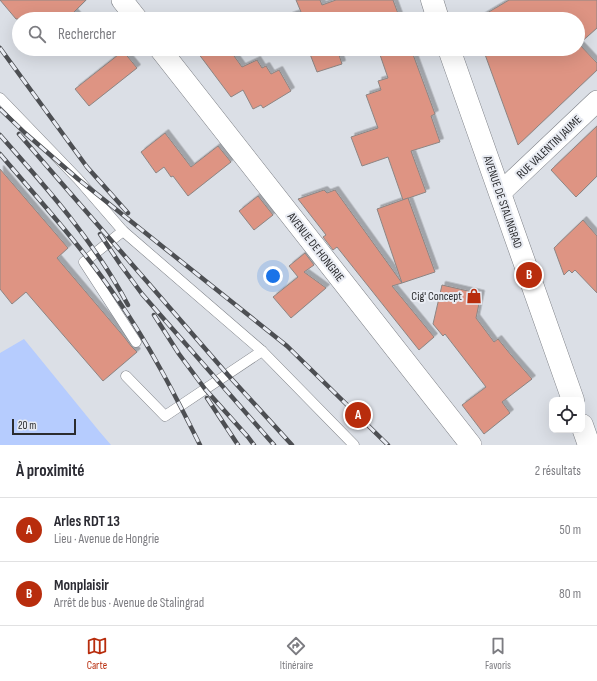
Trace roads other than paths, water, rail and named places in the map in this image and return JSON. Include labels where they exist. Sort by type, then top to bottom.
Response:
[{"type":"main road","points":[[432,0],[436,12]]},
{"type":"main road","name":"AVENUE DE STALINGRAD","points":[[451,56],[572,397]]},
{"type":"street","points":[[122,0],[131,12]]},
{"type":"street","name":"AVENUE DE HONGRIE","points":[[165,56],[471,445]]},
{"type":"street","name":"RUE VALENTIN JAUME","points":[[500,193],[597,101]]},
{"type":"lane","points":[[0,98],[78,179],[123,231],[262,351],[354,445]]},
{"type":"lane","points":[[123,231],[84,262],[136,342]]},
{"type":"lane","points":[[126,376],[165,416],[262,351]]},
{"type":"railway","points":[[0,48],[87,167],[128,213]]},
{"type":"railway","points":[[0,109],[78,179],[287,346],[388,445]]},
{"type":"railway","points":[[19,134],[228,375],[292,445]]},
{"type":"railway","points":[[0,135],[52,195],[85,237],[115,281],[128,305]]},
{"type":"railway","points":[[0,154],[91,262],[130,317],[172,389],[200,445]]},
{"type":"railway","points":[[100,234],[142,294],[274,445]]},
{"type":"railway","points":[[154,315],[179,354],[205,389],[254,445]]},
{"type":"railway","points":[[207,398],[238,445]]},
{"type":"place","name":"Monplaisir","points":[[529,275]]},
{"type":"place","name":"Cig' Concept","points":[[474,296]]},
{"type":"place","name":"Arles RDT 13","points":[[358,415]]}]
